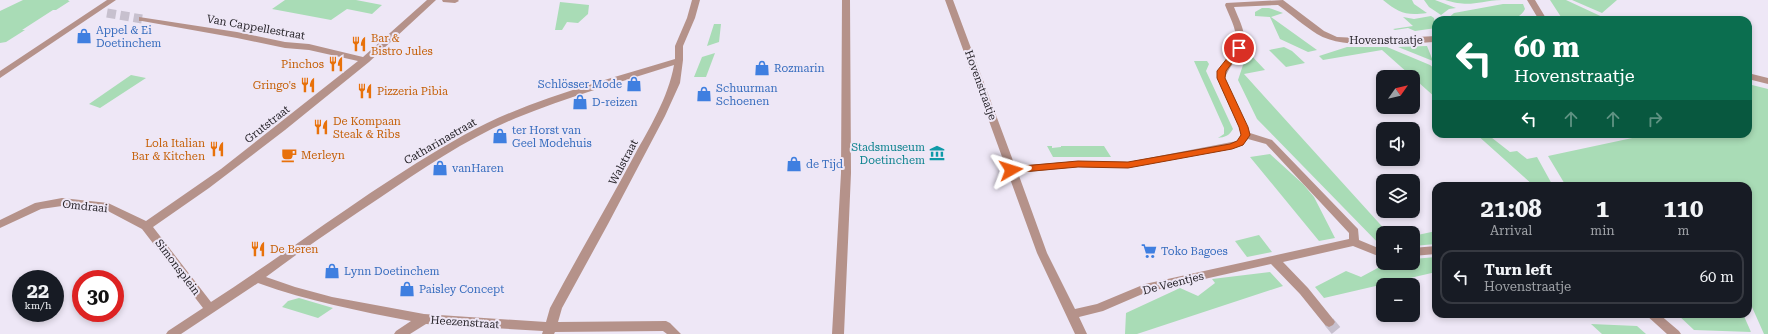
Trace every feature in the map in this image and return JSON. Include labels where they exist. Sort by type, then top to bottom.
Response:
[{"type":"street","points":[[0,75],[112,0]]},
{"type":"street","name":"Grutstraat","points":[[146,226],[173,209],[266,140],[366,60],[432,0]]},
{"type":"street","points":[[446,0],[455,1]]},
{"type":"street","name":"Walstraat","points":[[549,330],[556,308],[607,217],[660,116],[674,83],[680,60],[679,46],[691,18],[696,0]]},
{"type":"street","points":[[838,334],[846,173],[846,0]]},
{"type":"street","name":"Hovenstraatje","points":[[949,0],[1042,253],[1072,314]]},
{"type":"street","points":[[1530,0],[1540,16]]},
{"type":"street","name":"Hovenstraatje","points":[[1246,135],[1244,127],[1221,78],[1222,71],[1239,48],[1241,42],[1229,5],[1280,2],[1321,33],[1335,39],[1350,42],[1432,39]]},
{"type":"street","points":[[95,11],[107,13]]},
{"type":"street","name":"Van Cappellestraat","points":[[142,19],[237,35],[285,45],[309,47],[366,60]]},
{"type":"street","name":"Catharinastraat","points":[[257,278],[292,251],[399,180],[468,137],[512,116],[555,100],[680,60]]},
{"type":"street","points":[[1752,77],[1768,81]]},
{"type":"street","points":[[1011,170],[1078,164],[1128,165],[1232,146],[1240,143],[1246,135],[1270,142],[1354,232],[1354,242],[1376,251]]},
{"type":"street","name":"Omdraai","points":[[0,224],[39,206],[62,202],[108,207],[146,226]]},
{"type":"street","name":"Simonsplein","points":[[146,226],[210,309]]},
{"type":"street","name":"De Veentjes","points":[[1072,314],[1099,308],[1145,288],[1354,242]]},
{"type":"street","points":[[1420,251],[1432,250]]},
{"type":"street","points":[[1274,260],[1304,291],[1329,322]]},
{"type":"street","points":[[172,334],[257,278]]},
{"type":"street","name":"Heezenstraat","points":[[257,278],[293,291],[332,301],[424,319],[549,330],[666,326],[675,334]]},
{"type":"street","points":[[1072,314],[1081,334]]},
{"type":"street","points":[[1656,318],[1675,334]]},
{"type":"street","points":[[400,334],[424,319]]},
{"type":"green space","points":[[23,0],[70,1],[56,10],[53,10],[6,42],[0,43],[0,11]]},
{"type":"green space","points":[[285,0],[356,0],[382,5],[372,14],[347,9],[331,20],[272,9]]},
{"type":"green space","points":[[1383,0],[1412,0],[1414,4],[1427,13],[1408,14],[1398,11]]},
{"type":"green space","points":[[1424,0],[1435,0],[1456,8],[1449,9],[1441,15],[1429,7]]},
{"type":"green space","points":[[1445,0],[1502,0],[1461,4]]},
{"type":"green space","points":[[1550,0],[1566,0],[1600,16],[1560,16]]},
{"type":"green space","points":[[1572,0],[1617,0],[1602,13]]},
{"type":"green space","points":[[560,2],[589,5],[588,14],[578,23],[567,22],[562,30],[555,30]]},
{"type":"green space","points":[[1503,4],[1523,4],[1525,9],[1518,16],[1451,16],[1454,13]]},
{"type":"green space","points":[[1262,8],[1269,8],[1283,13],[1271,17],[1317,50],[1308,52],[1280,39],[1270,17],[1255,16],[1255,12]]},
{"type":"green space","points":[[1431,16],[1432,29],[1415,31],[1408,28],[1393,29],[1413,26],[1403,17],[1414,19]]},
{"type":"green space","points":[[714,24],[721,24],[719,42],[707,46]]},
{"type":"green space","points":[[1427,46],[1432,61],[1398,47]]},
{"type":"green space","points":[[1284,47],[1292,51],[1305,63],[1286,67],[1269,50]]},
{"type":"green space","points":[[1347,47],[1387,47],[1432,67],[1432,94],[1420,84],[1420,70],[1404,70],[1382,50],[1323,60],[1319,56]]},
{"type":"green space","points":[[715,53],[706,77],[694,77],[702,57]]},
{"type":"green space","points":[[1249,53],[1265,70],[1244,74],[1382,226],[1376,226],[1376,241],[1257,119],[1238,80],[1243,65],[1239,61]]},
{"type":"green space","points":[[1194,61],[1207,61],[1209,64],[1206,71],[1233,129],[1225,137],[1218,138],[1224,134],[1224,128]]},
{"type":"green space","points":[[131,75],[146,78],[100,108],[89,104]]},
{"type":"green space","points":[[1752,85],[1768,89],[1768,334],[1764,334],[1752,307],[1752,182],[1564,182],[1548,156],[1632,138],[1752,138]]},
{"type":"green space","points":[[1480,138],[1492,138],[1510,152],[1517,151],[1527,159],[1537,157],[1551,182],[1530,182]]},
{"type":"green space","points":[[1047,146],[1052,146],[1052,148],[1061,146],[1104,146],[1111,157],[1053,157]]},
{"type":"green space","points":[[1270,154],[1303,184],[1314,197],[1335,238],[1319,241],[1250,157]]},
{"type":"green space","points":[[1432,232],[1432,244],[1420,245],[1420,234]]},
{"type":"green space","points":[[1259,235],[1272,252],[1247,257],[1235,241]]},
{"type":"green space","points":[[1432,257],[1432,273],[1410,278],[1376,278],[1376,286],[1324,298],[1315,287],[1346,271],[1361,277],[1376,269],[1420,270],[1420,258]]},
{"type":"green space","points":[[1270,272],[1283,286],[1137,334],[1125,334],[1126,313],[1180,288],[1198,296],[1215,283],[1212,279]]},
{"type":"green space","points":[[299,298],[333,308],[318,318],[282,307],[288,301]]},
{"type":"green space","points":[[1681,318],[1745,318],[1751,332],[1694,330]]},
{"type":"green space","points":[[1591,324],[1637,326],[1646,334],[1602,334]]},
{"type":"tunnel","points":[[107,13],[142,19]]},
{"type":"tunnel","points":[[1329,322],[1339,334]]},
{"type":"place","name":"Appel & Ei Doetinchem","points":[[84,36]]},
{"type":"place","name":"Bar & Bistro Jules","points":[[359,44]]},
{"type":"place","name":"Pinchos","points":[[336,64]]},
{"type":"place","name":"Rozmarin","points":[[762,68]]},
{"type":"place","name":"Schlösser Mode","points":[[634,84]]},
{"type":"place","name":"Gringo's","points":[[308,85]]},
{"type":"place","name":"Pizzeria Pibia","points":[[365,91]]},
{"type":"place","name":"Schuurman Schoenen","points":[[704,94]]},
{"type":"place","name":"D-reizen","points":[[580,102]]},
{"type":"place","name":"De Kompaan Steak & Ribs","points":[[321,127]]},
{"type":"place","name":"ter Horst van Geel Modehuis","points":[[500,136]]},
{"type":"place","name":"Lola Italian Bar & Kitchen","points":[[217,149]]},
{"type":"place","name":"Stadsmuseum Doetinchem","points":[[937,153]]},
{"type":"place","name":"Merleyn","points":[[289,155]]},
{"type":"place","name":"de Tijd","points":[[794,164]]},
{"type":"place","name":"vanHaren","points":[[440,168]]},
{"type":"place","name":"De Beren","points":[[258,249]]},
{"type":"place","name":"Toko Bagoes","points":[[1149,251]]},
{"type":"place","name":"Lynn Doetinchem","points":[[332,271]]},
{"type":"place","name":"Paisley Concept","points":[[407,289]]},
{"type":"route","points":[[1011,170],[1078,164],[1128,165],[1232,146],[1240,143],[1246,135],[1244,127],[1221,78],[1222,71],[1239,48]]}]
